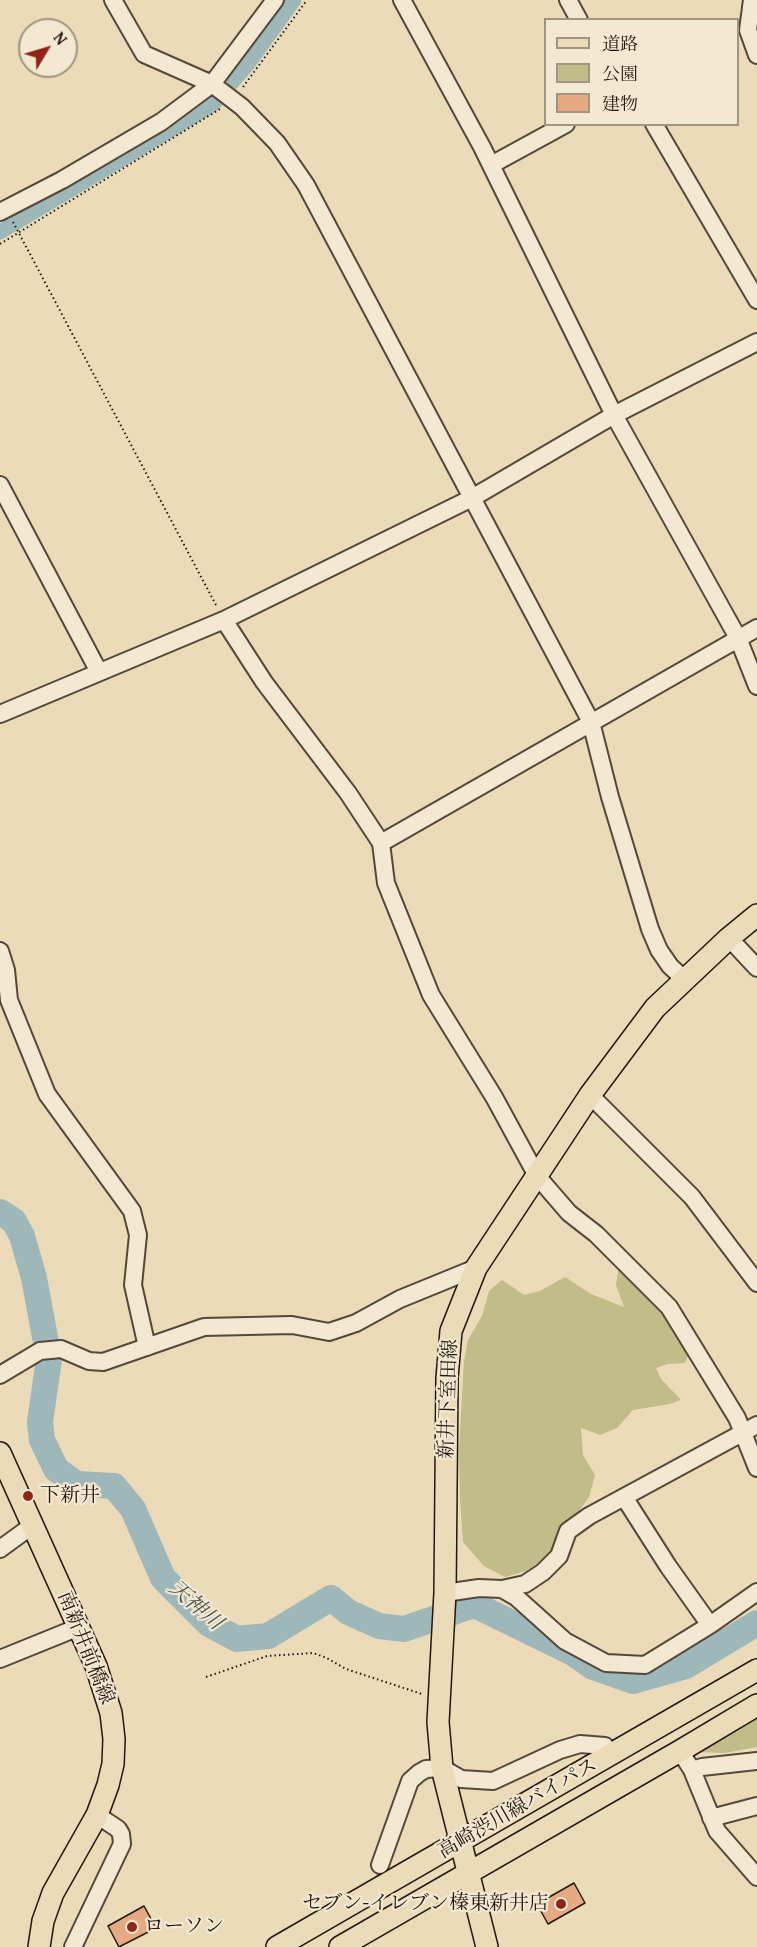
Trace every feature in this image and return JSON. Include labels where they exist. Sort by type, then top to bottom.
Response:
[{"type":"main road","name":"新井下室田線","points":[[487,1947],[442,1768],[438,1722],[445,1593],[447,1378],[451,1331],[476,1268],[590,1095],[655,1008],[684,979],[757,915]]},
{"type":"main road","name":"南新井前橋線","points":[[0,1453],[79,1627],[105,1692],[111,1713],[114,1739],[113,1764],[108,1785],[97,1815],[53,1893],[39,1947]]},
{"type":"main road","name":"高崎渋川線バイパス","points":[[277,1947],[757,1670]]},
{"type":"main road","name":"高崎渋川線バイパス","points":[[350,1944],[757,1705]]},
{"type":"street","points":[[113,0],[144,54],[212,84],[242,107],[277,143],[306,184],[591,722],[610,797],[650,928],[659,950],[670,966],[684,979]]},
{"type":"street","points":[[2,206],[62,180],[160,122],[212,84],[274,0]]},
{"type":"street","points":[[402,0],[491,165],[614,415],[738,638],[757,686]]},
{"type":"street","points":[[568,0],[578,18]]},
{"type":"street","points":[[752,0],[748,30],[757,56]]},
{"type":"street","points":[[491,165],[562,126]]},
{"type":"street","points":[[655,126],[757,300]]},
{"type":"street","points":[[0,714],[224,620],[472,498],[614,415],[757,342]]},
{"type":"street","points":[[0,485],[99,672]]},
{"type":"street","points":[[224,620],[264,682],[348,793],[381,843],[386,883],[431,995],[494,1097],[537,1176],[569,1213],[596,1234],[669,1307],[737,1418],[757,1468]]},
{"type":"street","points":[[381,843],[757,628]]},
{"type":"street","points":[[729,938],[757,968]]},
{"type":"street","points":[[0,951],[6,970],[9,1000],[47,1094],[132,1211],[138,1235],[133,1285],[147,1347]]},
{"type":"street","points":[[590,1095],[692,1197],[757,1283]]},
{"type":"street","points":[[0,1375],[40,1351],[60,1348],[89,1361],[103,1362],[204,1327],[292,1325],[329,1332],[356,1323],[400,1299],[476,1268]]},
{"type":"street","points":[[445,1593],[479,1588],[502,1589],[525,1584],[543,1572],[559,1556],[568,1531],[589,1516],[757,1425]]},
{"type":"street","points":[[624,1497],[668,1566],[710,1625]]},
{"type":"street","points":[[0,1549],[33,1525]]},
{"type":"street","points":[[502,1589],[516,1597],[565,1641],[606,1663],[645,1665],[710,1625],[757,1592]]},
{"type":"street","points":[[0,1659],[79,1627]]},
{"type":"street","points":[[380,1865],[410,1781],[426,1769],[442,1768],[461,1779],[493,1781],[560,1750],[580,1744],[605,1746]]},
{"type":"street","points":[[680,1751],[692,1770],[717,1831],[757,1877]]},
{"type":"street","points":[[692,1770],[757,1761]]},
{"type":"street","points":[[711,1818],[757,1806]]},
{"type":"street","points":[[73,1947],[122,1844],[118,1829],[97,1815]]},
{"type":"path","points":[[2,206],[224,620]]},
{"type":"path","points":[[206,1677],[267,1656],[313,1653],[346,1669],[418,1693],[439,1697]]},
{"type":"green space","points":[[619,1266],[631,1268],[690,1351],[685,1363],[668,1364],[656,1368],[661,1379],[681,1400],[633,1410],[617,1428],[600,1435],[581,1428],[583,1455],[595,1475],[589,1497],[546,1557],[526,1571],[505,1577],[484,1566],[463,1542],[459,1449],[464,1361],[468,1340],[482,1316],[489,1291],[502,1280],[524,1295],[540,1291],[565,1277],[591,1294],[624,1307],[616,1285]]},
{"type":"green space","points":[[757,1713],[757,1747],[725,1753],[692,1752]]},
{"type":"building","name":"セブン-イレブン榛東新井店","points":[[574,1883],[585,1903],[548,1924],[537,1904]]},
{"type":"building","name":"ローソン","points":[[144,1906],[156,1928],[119,1947],[108,1926]]},
{"type":"waterway","points":[[0,232],[212,105],[247,65],[294,0]]},
{"type":"waterway","name":"天神川","points":[[0,1212],[14,1221],[22,1236],[34,1278],[49,1359],[40,1422],[42,1440],[56,1469],[76,1484],[114,1486],[133,1509],[163,1578],[209,1624],[237,1639],[268,1636],[331,1598],[348,1612],[379,1626],[404,1629],[471,1606],[479,1607],[573,1653],[593,1667],[633,1681],[686,1666],[757,1623]]},
{"type":"place","name":"下新井","points":[[28,1496]]},
{"type":"place","name":"セブン-イレブン榛東新井店","points":[[561,1904]]},
{"type":"place","name":"ローソン","points":[[132,1927]]}]
